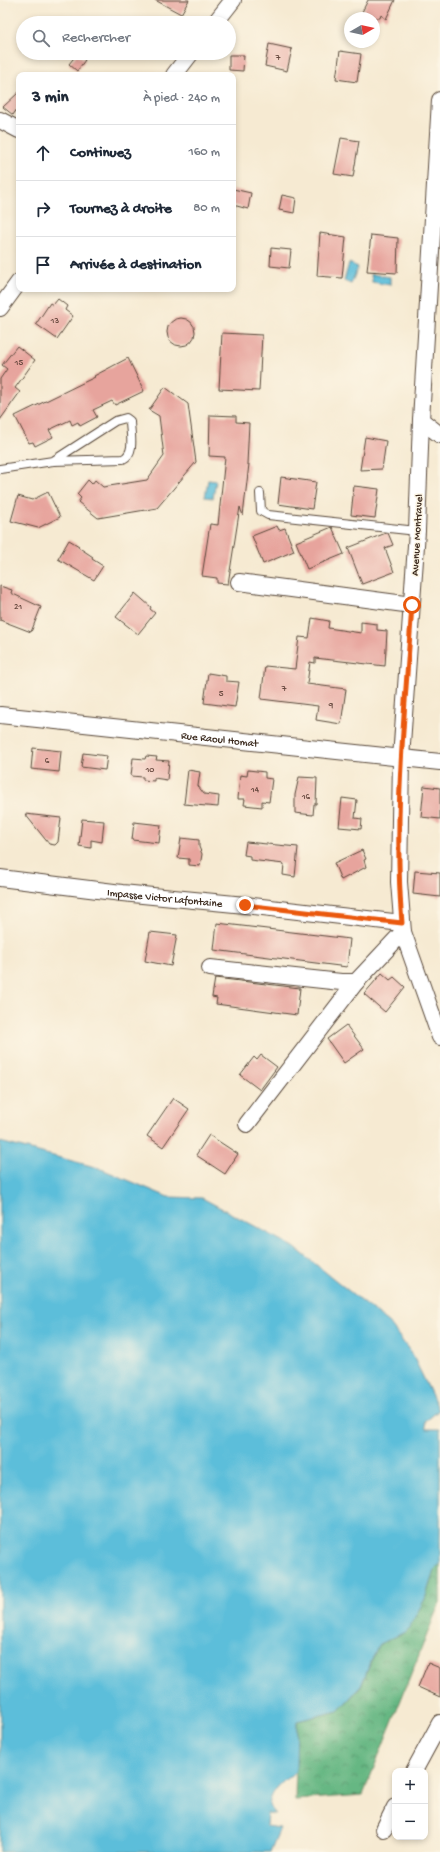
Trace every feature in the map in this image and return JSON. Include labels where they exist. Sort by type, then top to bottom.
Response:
[{"type":"street","points":[[220,16],[233,0]]},
{"type":"street","points":[[176,72],[186,60]]},
{"type":"street","name":"Avenue Montravel","points":[[440,100],[438,183],[421,420],[417,531],[401,758],[399,882],[403,927],[440,1037]]},
{"type":"street","points":[[0,120],[16,128]]},
{"type":"street","points":[[0,308],[16,286]]},
{"type":"street","points":[[421,420],[440,434]]},
{"type":"street","points":[[239,582],[412,605]]},
{"type":"street","name":"Rue Raoul Homat","points":[[0,715],[440,762]]},
{"type":"street","name":"Impasse Victor Lafontaine","points":[[0,878],[122,893],[245,905],[403,927]]},
{"type":"street","points":[[247,1124],[356,982],[403,927]]},
{"type":"street","points":[[210,968],[356,982]]},
{"type":"street","points":[[416,1768],[440,1723]]},
{"type":"street","points":[[384,1829],[392,1813]]},
{"type":"lane","points":[[0,470],[53,461],[123,459],[128,456],[131,451],[130,421],[126,418],[115,420],[53,461]]},
{"type":"lane","points":[[260,493],[261,511],[268,515],[417,531]]},
{"type":"green space","points":[[440,1564],[440,1602],[363,1795],[295,1800],[297,1721],[338,1711],[361,1687],[378,1645],[407,1631],[425,1599],[434,1570]]},
{"type":"water","points":[[349,263],[358,267],[351,284],[344,281]]},
{"type":"water","points":[[371,274],[390,277],[390,285],[372,282]]},
{"type":"water","points":[[208,480],[216,481],[213,498],[205,497]]},
{"type":"water","points":[[0,1142],[99,1168],[168,1197],[202,1198],[294,1247],[389,1323],[412,1354],[439,1410],[425,1422],[426,1429],[440,1429],[440,1564],[434,1570],[425,1599],[407,1631],[378,1645],[361,1686],[338,1711],[297,1721],[296,1771],[278,1786],[272,1795],[269,1806],[276,1814],[267,1813],[266,1826],[280,1828],[270,1852],[0,1852]]},
{"type":"building","points":[[155,0],[189,0],[181,14]]},
{"type":"building","points":[[368,0],[395,0],[386,19],[381,15],[380,18],[380,12],[362,12]]},
{"type":"building","points":[[269,44],[292,49],[287,71],[265,66]]},
{"type":"building","points":[[340,51],[361,54],[357,82],[336,79]]},
{"type":"building","points":[[236,55],[244,55],[243,71],[229,70],[229,60],[236,60]]},
{"type":"building","points":[[72,60],[85,60],[77,71],[69,64]]},
{"type":"building","points":[[16,95],[16,110],[13,115],[3,107]]},
{"type":"building","points":[[341,138],[359,141],[353,177],[334,174]]},
{"type":"building","points":[[236,190],[251,193],[248,209],[236,206]]},
{"type":"building","points":[[282,195],[296,198],[294,213],[279,210]]},
{"type":"building","points":[[320,233],[346,237],[342,278],[317,276]]},
{"type":"building","points":[[371,235],[398,238],[397,273],[367,271]]},
{"type":"building","points":[[271,248],[291,250],[289,268],[270,266]]},
{"type":"building","points":[[58,299],[67,306],[65,310],[73,316],[57,339],[36,324],[50,303],[53,305]]},
{"type":"building","points":[[181,318],[191,322],[195,332],[191,342],[181,346],[171,342],[167,332],[171,322]]},
{"type":"building","points":[[222,333],[262,335],[259,391],[219,389]]},
{"type":"building","points":[[17,346],[35,360],[15,388],[20,392],[0,420],[0,379],[7,369],[2,365]]},
{"type":"building","points":[[128,358],[144,391],[115,405],[112,401],[93,410],[97,417],[80,426],[78,422],[72,425],[70,420],[49,430],[53,437],[35,446],[33,442],[29,443],[15,416],[95,377],[94,376]]},
{"type":"building","points":[[165,387],[188,404],[196,462],[157,508],[98,518],[78,502],[81,498],[77,494],[88,480],[92,484],[95,480],[103,487],[147,480],[164,456],[159,416],[149,410]]},
{"type":"building","points":[[210,415],[236,416],[236,422],[249,423],[247,464],[249,464],[243,516],[240,507],[228,584],[217,583],[217,578],[202,576],[210,524],[218,525],[225,457],[209,456]]},
{"type":"building","points":[[365,437],[386,441],[382,469],[360,470]]},
{"type":"building","points":[[281,477],[316,482],[312,509],[278,504]]},
{"type":"building","points":[[354,486],[379,489],[375,518],[351,515]]},
{"type":"building","points":[[48,492],[60,517],[38,528],[11,521],[18,496],[32,500]]},
{"type":"building","points":[[277,526],[279,530],[285,528],[294,551],[263,564],[252,536]]},
{"type":"building","points":[[332,527],[344,554],[307,569],[296,542]]},
{"type":"building","points":[[388,533],[393,545],[385,548],[394,572],[362,584],[348,548]]},
{"type":"building","points":[[69,540],[79,546],[78,547],[93,557],[92,559],[103,566],[94,580],[58,559]]},
{"type":"building","points":[[0,586],[12,590],[11,593],[41,607],[31,632],[0,620]]},
{"type":"building","points":[[135,593],[151,607],[150,609],[155,613],[138,634],[116,617]]},
{"type":"building","points":[[312,618],[329,621],[328,628],[361,633],[361,622],[377,624],[377,630],[387,631],[385,666],[315,658],[315,663],[310,662],[307,684],[346,689],[341,724],[316,720],[318,706],[261,699],[265,666],[295,669],[299,637],[309,638]]},
{"type":"building","points":[[208,673],[226,676],[226,681],[239,682],[235,707],[204,703]]},
{"type":"building","points":[[33,748],[61,751],[59,772],[31,769]]},
{"type":"building","points":[[83,753],[107,756],[105,770],[81,767]]},
{"type":"building","points":[[146,756],[157,757],[156,760],[169,761],[167,780],[154,778],[154,781],[143,780],[143,777],[131,776],[133,758],[145,759]]},
{"type":"building","points":[[188,770],[200,772],[198,786],[204,794],[219,796],[218,807],[184,804]]},
{"type":"building","points":[[248,770],[265,772],[265,778],[272,779],[269,802],[262,801],[262,807],[244,805],[245,799],[238,799],[240,775],[247,776]]},
{"type":"building","points":[[299,777],[317,778],[316,804],[314,804],[313,815],[295,813],[295,795]]},
{"type":"building","points":[[424,786],[440,788],[440,819],[421,817]]},
{"type":"building","points":[[342,798],[357,800],[355,818],[362,819],[361,829],[339,827]]},
{"type":"building","points":[[25,814],[61,818],[58,842],[55,845],[49,844]]},
{"type":"building","points":[[82,819],[104,821],[102,842],[91,840],[91,848],[79,846]]},
{"type":"building","points":[[134,822],[161,825],[159,843],[132,840]]},
{"type":"building","points":[[181,838],[199,840],[199,847],[202,854],[200,866],[189,865],[189,859],[178,858]]},
{"type":"building","points":[[246,842],[298,847],[295,877],[283,875],[284,864],[250,860],[250,856],[244,855]]},
{"type":"building","points":[[362,850],[366,859],[364,860],[366,867],[341,880],[334,863]]},
{"type":"building","points":[[415,871],[440,873],[440,897],[413,894]]},
{"type":"building","points":[[217,923],[350,939],[347,967],[214,950]]},
{"type":"building","points":[[150,932],[177,935],[171,966],[145,961]]},
{"type":"building","points":[[382,973],[390,980],[394,977],[405,987],[385,1012],[364,994]]},
{"type":"building","points":[[215,978],[300,988],[297,1015],[216,1004],[217,998],[212,997]]},
{"type":"building","points":[[346,1025],[364,1049],[344,1063],[327,1039]]},
{"type":"building","points":[[261,1055],[277,1067],[260,1090],[240,1075],[254,1057],[257,1060]]},
{"type":"building","points":[[173,1098],[189,1109],[163,1147],[147,1136]]},
{"type":"building","points":[[209,1135],[238,1154],[225,1174],[196,1155]]},
{"type":"building","points":[[428,1663],[440,1668],[440,1697],[418,1687]]},
{"type":"route","points":[[245,905],[402,923],[399,882],[401,758],[412,605]]}]
